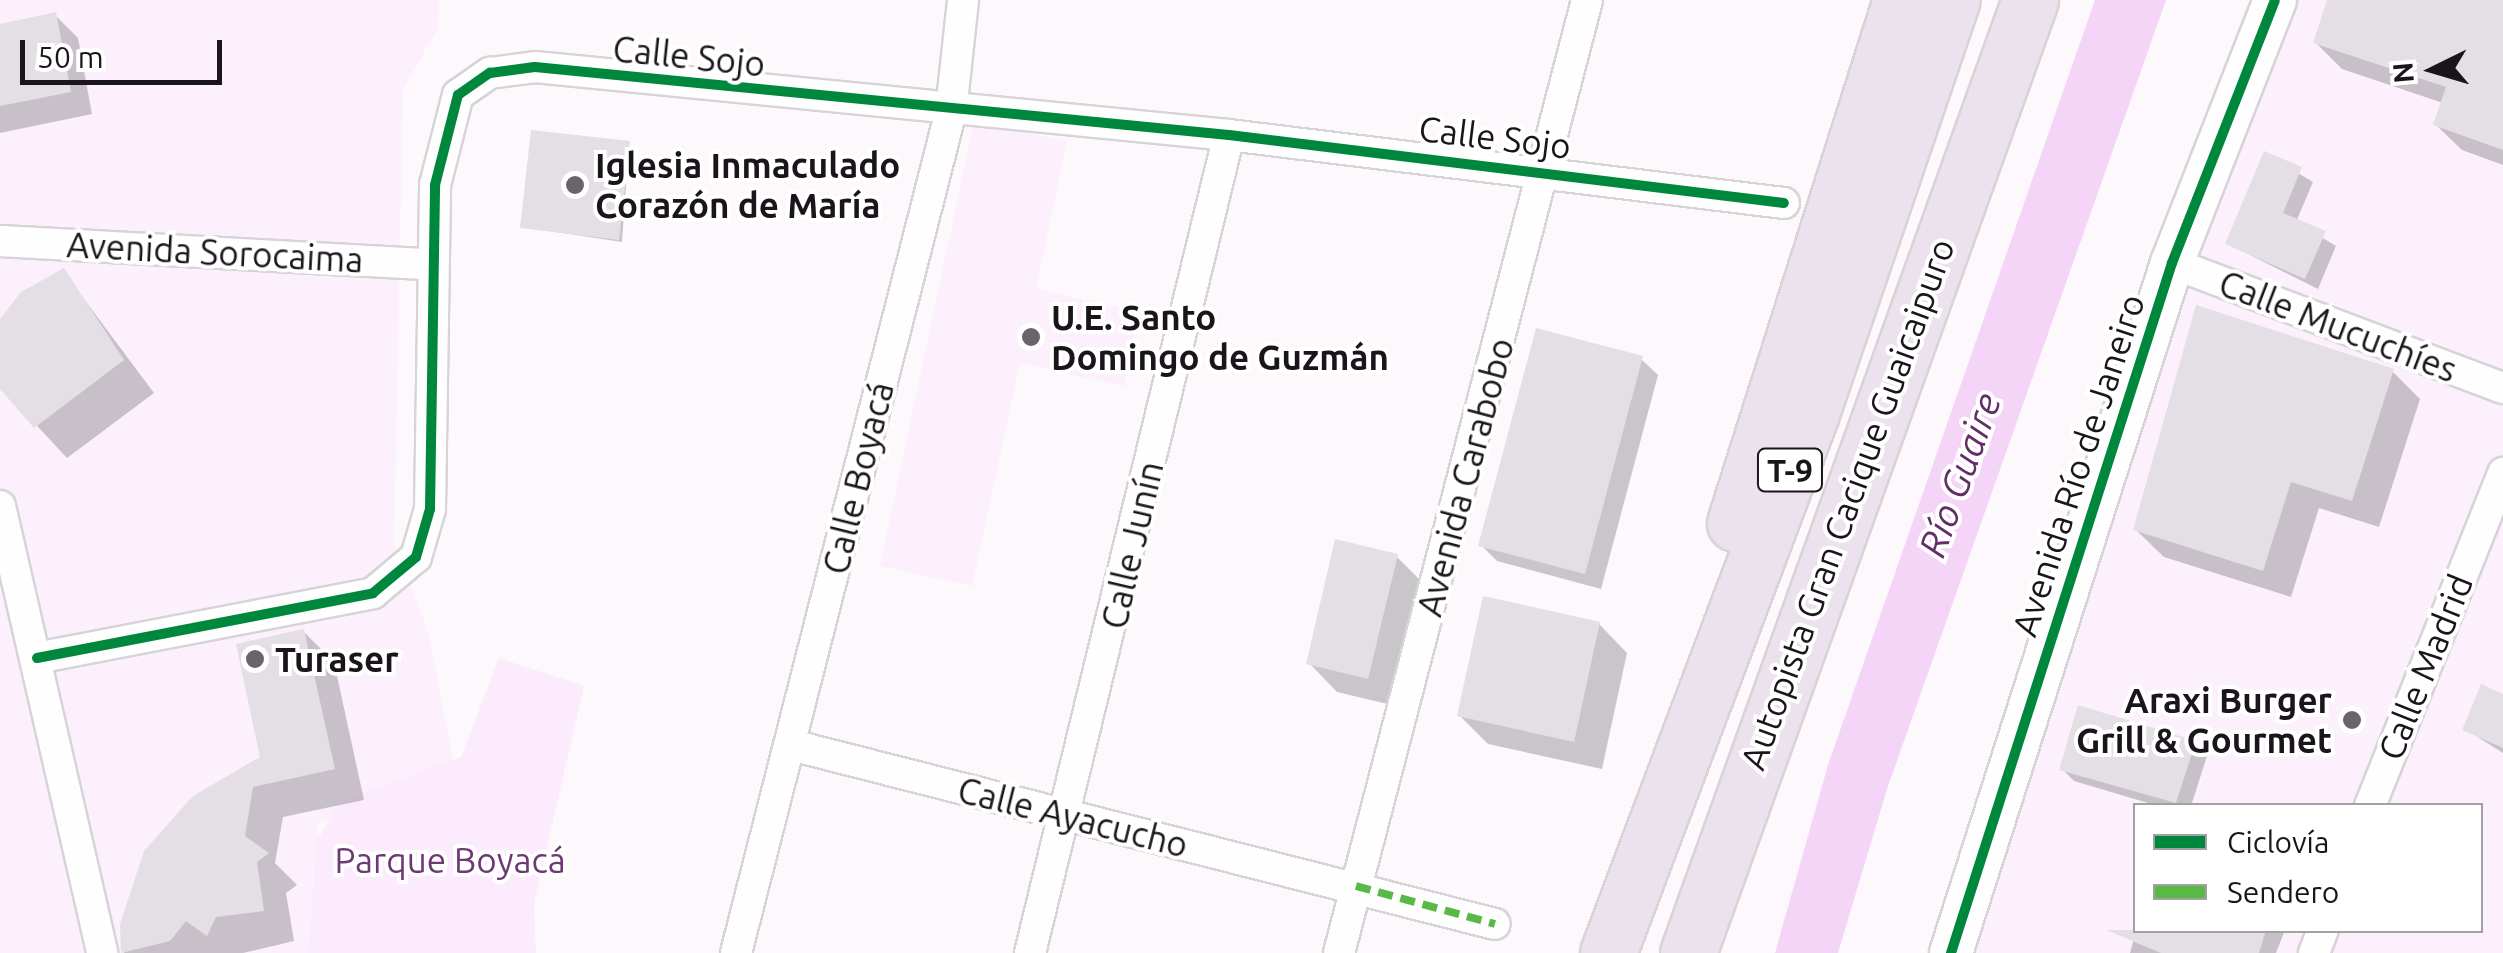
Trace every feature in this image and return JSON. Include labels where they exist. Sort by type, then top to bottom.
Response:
[{"type":"highway","points":[[1611,944],[1810,268],[1901,0]]},
{"type":"highway","name":"Autopista Gran Cacique Guaicaipuro","points":[[1611,944],[1810,416],[1952,0]]},
{"type":"highway","name":"Autopista Gran Cacique Guaicaipuro","points":[[1688,953],[2030,0]]},
{"type":"street","name":"Calle Boyacá","points":[[736,953],[951,112],[963,0]]},
{"type":"street","name":"Avenida Carabobo","points":[[1339,953],[1587,0]]},
{"type":"street","name":"Avenida Río de Janeiro","points":[[1951,953],[2172,263],[2275,0]]},
{"type":"street","name":"Calle Sojo","points":[[36,658],[333,603],[403,574],[430,508],[430,264],[444,127],[458,94],[490,73],[535,67],[951,112],[1228,135],[1546,169],[1784,203]]},
{"type":"street","name":"Calle Junín","points":[[1030,953],[1068,817],[1228,135]]},
{"type":"street","name":"Avenida Sorocaima","points":[[0,242],[430,264]]},
{"type":"street","name":"Calle Mucuchíes","points":[[2172,263],[2503,388]]},
{"type":"street","name":"Calle Madrid","points":[[2371,803],[2503,473]]},
{"type":"street","points":[[0,506],[102,953]]},
{"type":"street","name":"Calle Ayacucho","points":[[792,744],[1495,924]]},
{"type":"shaded area","points":[[0,0],[439,0],[438,28],[403,89],[394,542],[429,635],[459,792],[316,823],[342,953],[0,953]]},
{"type":"shaded area","points":[[2287,0],[2503,0],[2503,953],[1959,953],[2019,757]]},
{"type":"shaded area","name":"U.E. Santo Domingo de Guzmán","points":[[974,121],[1067,141],[1036,289],[1139,312],[1124,386],[1020,363],[972,586],[880,566]]},
{"type":"green space","name":"Parque Boyacá","points":[[499,658],[584,686],[534,903],[536,953],[309,953],[316,843],[340,801],[461,757]]},
{"type":"water","name":"Río Guaire","points":[[2095,0],[2166,0],[1887,789],[1838,953],[1775,953],[1828,765]]},
{"type":"building","points":[[2327,0],[2503,0],[2503,150],[2433,125],[2446,87],[2313,43]]},
{"type":"building","points":[[56,12],[71,92],[0,106],[0,24]]},
{"type":"building","name":"Iglesia Inmaculado Corazón de María","points":[[531,130],[630,141],[619,240],[520,228]]},
{"type":"building","points":[[2264,151],[2302,167],[2283,213],[2326,231],[2305,279],[2225,244]]},
{"type":"building","points":[[64,268],[124,360],[34,428],[0,389],[0,319],[21,292]]},
{"type":"building","points":[[2196,305],[2394,369],[2352,501],[2291,482],[2263,571],[2133,530]]},
{"type":"building","points":[[1536,328],[1643,356],[1585,574],[1478,546]]},
{"type":"building","points":[[1335,539],[1398,554],[1368,679],[1306,664]]},
{"type":"building","points":[[1483,596],[1600,622],[1574,742],[1457,716]]},
{"type":"building","points":[[304,629],[335,769],[253,787],[245,836],[269,853],[257,862],[264,911],[216,917],[207,936],[186,921],[170,941],[121,953],[120,924],[144,851],[193,796],[260,757],[236,644]]},
{"type":"building","points":[[2481,684],[2503,694],[2503,748],[2462,730]]},
{"type":"building","points":[[2078,705],[2196,741],[2176,803],[2059,770]]},
{"type":"building","points":[[2106,930],[2265,933],[2259,953],[2161,953]]},
{"type":"marked path","points":[[1356,886],[1495,924]]},
{"type":"cycle path","points":[[1951,953],[2172,263],[2275,0]]},
{"type":"cycle path","points":[[37,658],[373,593],[416,557],[430,509],[435,185],[458,95],[490,73],[535,67],[1229,135],[1784,203]]},
{"type":"place","name":"Iglesia Inmaculado Corazón de María","points":[[575,185]]},
{"type":"place","name":"U.E. Santo Domingo de Guzmán","points":[[1031,337]]},
{"type":"place","name":"Turaser","points":[[255,659]]},
{"type":"place","name":"Araxi Burger Grill & Gourmet","points":[[2352,720]]}]
